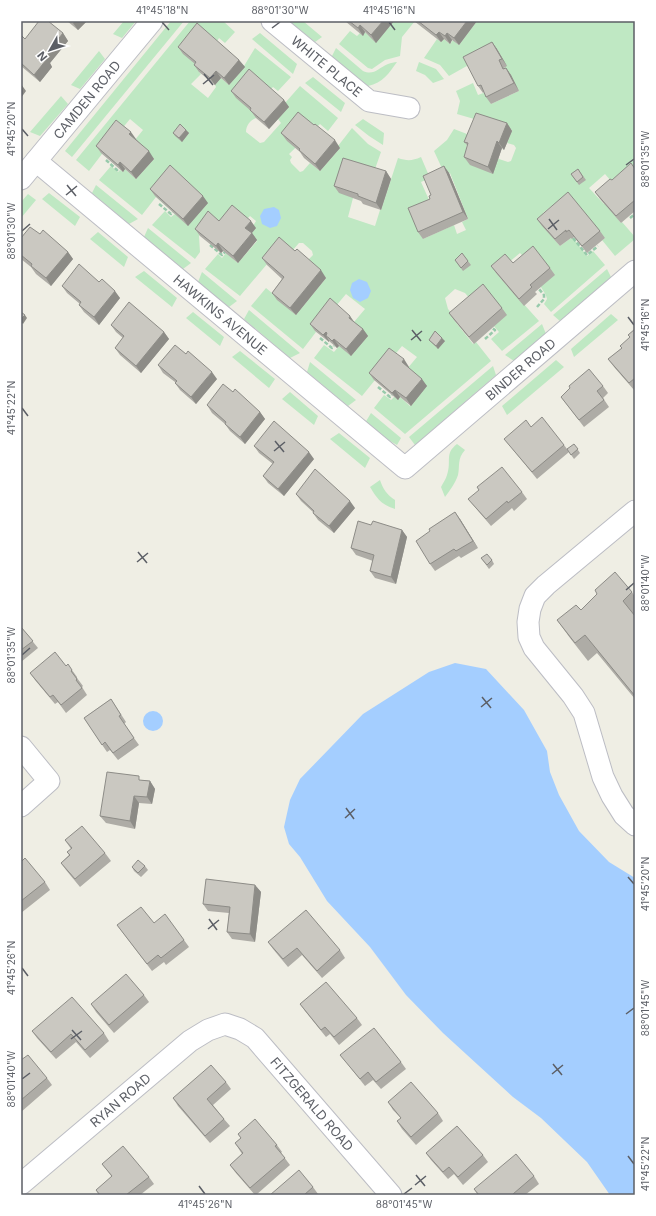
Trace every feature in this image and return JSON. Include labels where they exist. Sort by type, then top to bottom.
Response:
[{"type":"street","name":"CAMDEN ROAD","points":[[21,179],[152,21]]},
{"type":"street","name":"WHITE PLACE","points":[[272,21],[369,101],[409,108]]},
{"type":"street","name":"HAWKINS AVENUE","points":[[36,161],[405,468]]},
{"type":"street","name":"BINDER ROAD","points":[[405,468],[635,271]]},
{"type":"street","points":[[635,511],[534,596],[528,622],[529,637],[534,648],[573,696],[584,713],[603,777],[612,796],[624,815],[635,825]]},
{"type":"street","points":[[21,747],[49,781],[21,806]]},
{"type":"street","name":"RYAN ROAD","points":[[21,1184],[190,1041],[208,1030],[225,1024]]},
{"type":"street","name":"FITZGERALD ROAD","points":[[225,1024],[240,1029],[255,1038],[391,1195]]},
{"type":"street","points":[[21,1192],[24,1195]]},
{"type":"path","points":[[106,160],[117,170],[119,168]]},
{"type":"path","points":[[160,204],[171,214],[173,212]]},
{"type":"path","points":[[630,218],[635,214]]},
{"type":"path","points":[[573,238],[587,254],[598,246]]},
{"type":"path","points":[[210,245],[222,256],[225,252]]},
{"type":"path","points":[[537,307],[544,300],[544,295],[539,289]]},
{"type":"path","points":[[485,339],[494,330],[492,328]]},
{"type":"path","points":[[320,338],[332,348],[334,346]]},
{"type":"path","points":[[378,387],[390,397],[392,395]]},
{"type":"green space","points":[[124,21],[136,21],[122,38],[113,34]]},
{"type":"green space","points":[[171,21],[184,21],[72,157],[65,151]]},
{"type":"green space","points":[[190,21],[223,21],[235,32],[225,43],[219,38],[199,72],[201,74],[191,84],[208,98],[216,87],[215,85],[221,78],[229,85],[244,67],[255,48],[291,77],[278,91],[273,87],[270,90],[256,118],[248,125],[246,132],[260,143],[264,142],[281,123],[278,119],[285,103],[300,86],[338,118],[328,131],[320,124],[289,154],[292,157],[290,160],[291,163],[300,172],[303,171],[310,163],[320,171],[340,148],[338,146],[352,128],[368,144],[381,152],[375,169],[353,198],[348,217],[375,226],[398,158],[410,160],[421,157],[430,178],[421,182],[430,202],[423,239],[454,225],[457,234],[466,230],[462,222],[468,219],[450,173],[445,175],[434,151],[447,140],[454,129],[467,134],[469,138],[466,148],[508,162],[511,161],[516,148],[514,145],[507,143],[512,130],[457,114],[460,101],[456,91],[473,83],[478,95],[486,92],[491,104],[519,91],[508,77],[504,68],[506,66],[497,49],[449,76],[440,65],[424,58],[437,39],[441,42],[444,39],[450,44],[453,40],[459,45],[477,21],[635,21],[635,171],[617,188],[605,174],[589,188],[604,204],[605,203],[621,223],[622,222],[635,237],[635,239],[615,256],[602,240],[605,238],[555,205],[543,213],[543,226],[560,246],[573,238],[587,256],[593,251],[605,265],[551,312],[544,304],[547,299],[545,293],[520,253],[496,273],[539,321],[502,351],[491,339],[499,332],[465,293],[455,289],[445,298],[448,309],[456,318],[454,320],[473,344],[476,342],[491,361],[405,434],[374,408],[384,395],[391,400],[394,397],[400,397],[410,406],[407,369],[417,357],[402,346],[362,396],[314,358],[324,345],[334,352],[354,322],[365,309],[346,294],[315,331],[316,332],[303,349],[251,306],[266,288],[296,315],[326,278],[307,261],[313,255],[312,251],[303,243],[299,243],[292,251],[284,244],[240,296],[205,269],[218,254],[222,258],[226,253],[238,263],[257,241],[250,235],[256,221],[250,216],[246,220],[224,228],[213,218],[199,236],[200,252],[195,259],[152,225],[165,211],[171,217],[175,214],[156,197],[142,215],[99,180],[111,166],[118,172],[120,170],[123,172],[125,169],[136,179],[154,159],[134,141],[143,130],[130,119],[89,171],[76,160]]},
{"type":"green space","points":[[289,21],[303,21],[322,37],[315,42]]},
{"type":"green space","points":[[394,21],[415,21],[402,37],[400,56],[385,60],[372,69],[368,68],[339,44],[350,31],[357,36],[360,33],[363,35],[365,32],[376,42]]},
{"type":"green space","points":[[260,33],[297,64],[293,74],[252,39]]},
{"type":"green space","points":[[336,48],[363,71],[370,73],[388,64],[397,62],[382,80],[368,86],[331,58]]},
{"type":"green space","points":[[99,51],[105,59],[80,89],[71,85]]},
{"type":"green space","points":[[419,62],[436,69],[444,79],[433,83],[425,75],[416,71]]},
{"type":"green space","points":[[313,77],[345,103],[341,112],[305,83]]},
{"type":"green space","points":[[61,96],[68,104],[40,136],[30,132]]},
{"type":"green space","points":[[363,119],[384,133],[383,145],[355,125]]},
{"type":"green space","points":[[96,185],[138,219],[129,224],[92,193]]},
{"type":"green space","points":[[49,193],[80,217],[75,226],[42,199]]},
{"type":"green space","points":[[28,194],[36,200],[21,218],[21,202]]},
{"type":"green space","points":[[148,228],[191,263],[183,269],[144,237]]},
{"type":"green space","points":[[98,232],[128,257],[124,267],[90,239]]},
{"type":"green space","points":[[607,269],[612,279],[561,322],[553,315]]},
{"type":"green space","points":[[144,271],[177,298],[172,307],[135,277]]},
{"type":"green space","points":[[202,272],[237,301],[229,307],[198,282]]},
{"type":"green space","points":[[249,310],[300,353],[290,358],[244,319]]},
{"type":"green space","points":[[193,312],[224,337],[220,346],[186,318]]},
{"type":"green space","points":[[611,314],[618,320],[574,357],[571,349]]},
{"type":"green space","points":[[542,324],[546,334],[514,361],[505,355]]},
{"type":"green space","points":[[240,351],[275,379],[269,388],[232,357]]},
{"type":"green space","points":[[556,360],[564,367],[507,415],[502,406]]},
{"type":"green space","points":[[310,362],[356,400],[348,406],[307,372]]},
{"type":"green space","points":[[493,366],[496,375],[415,445],[409,437]]},
{"type":"green space","points":[[290,392],[318,416],[314,425],[282,399]]},
{"type":"green space","points":[[371,413],[401,438],[397,445],[365,423]]},
{"type":"green space","points":[[339,433],[370,458],[365,468],[330,439]]},
{"type":"green space","points":[[457,444],[465,450],[460,459],[457,478],[445,497],[441,487],[448,470],[449,455]]},
{"type":"green space","points":[[380,480],[386,492],[395,500],[395,509],[380,501],[370,487]]},
{"type":"water","points":[[274,207],[279,210],[281,218],[277,226],[270,228],[262,224],[260,216],[264,209]]},
{"type":"water","points":[[359,279],[367,282],[371,291],[368,298],[360,302],[353,298],[350,290],[352,283]]},
{"type":"water","points":[[455,663],[486,669],[524,710],[547,751],[550,772],[559,795],[579,831],[609,862],[635,878],[635,1195],[610,1195],[587,1162],[541,1118],[513,1097],[443,1033],[406,995],[370,947],[327,901],[300,857],[289,844],[284,827],[290,800],[300,779],[363,714],[429,672]]},
{"type":"water","points":[[149,711],[157,711],[163,717],[163,725],[157,731],[149,731],[143,725],[143,717]]},
{"type":"building","points":[[39,21],[48,21],[63,33],[44,57],[47,59],[34,75],[21,63],[21,38],[22,36],[25,39]]},
{"type":"building","points":[[349,21],[383,21],[371,35],[360,25],[358,28]]},
{"type":"building","points":[[418,21],[467,21],[454,38],[447,33],[445,36],[439,32],[436,35]]},
{"type":"building","points":[[197,23],[239,60],[224,78],[216,71],[210,78],[194,65],[196,62],[178,47]]},
{"type":"building","points":[[492,42],[502,59],[499,60],[503,69],[506,68],[514,83],[486,97],[481,85],[478,86],[463,57]]},
{"type":"building","points":[[249,69],[284,100],[264,122],[250,110],[251,108],[231,91]]},
{"type":"building","points":[[298,112],[335,140],[315,164],[281,133]]},
{"type":"building","points":[[476,113],[507,123],[499,143],[497,141],[488,167],[464,157],[468,143],[464,142]]},
{"type":"building","points":[[116,120],[131,132],[129,134],[149,151],[131,172],[120,162],[118,165],[96,146]]},
{"type":"building","points":[[180,124],[186,130],[179,138],[173,133]]},
{"type":"building","points":[[343,158],[386,171],[376,203],[358,196],[358,194],[334,186]]},
{"type":"building","points":[[631,163],[635,169],[635,200],[616,216],[595,192],[610,179],[612,180]]},
{"type":"building","points":[[170,165],[203,196],[183,219],[150,189]]},
{"type":"building","points":[[444,166],[463,212],[418,232],[408,208],[430,199],[429,196],[431,195],[423,176]]},
{"type":"building","points":[[578,169],[583,177],[577,182],[571,174]]},
{"type":"building","points":[[568,192],[600,231],[582,246],[569,230],[566,232],[566,230],[555,239],[537,219]]},
{"type":"building","points":[[232,205],[251,221],[245,228],[252,233],[233,256],[218,243],[216,246],[195,229],[208,211],[219,221]]},
{"type":"building","points":[[30,227],[40,234],[43,230],[68,252],[46,278],[31,266],[32,264],[21,255],[21,238]]},
{"type":"building","points":[[279,237],[295,251],[297,249],[321,270],[290,308],[272,293],[284,277],[262,258]]},
{"type":"building","points":[[533,246],[550,268],[530,285],[532,287],[519,299],[491,266],[505,254],[513,263]]},
{"type":"building","points":[[462,253],[468,261],[461,268],[455,260]]},
{"type":"building","points":[[79,264],[99,282],[102,279],[115,291],[94,317],[79,305],[81,302],[62,286]]},
{"type":"building","points":[[483,284],[502,308],[469,337],[449,313]]},
{"type":"building","points":[[330,298],[350,316],[349,318],[363,329],[346,349],[334,339],[332,341],[326,336],[326,332],[323,335],[310,324]]},
{"type":"building","points":[[129,302],[164,332],[136,366],[115,348],[124,336],[111,325]]},
{"type":"building","points":[[21,312],[25,315],[21,319]]},
{"type":"building","points":[[635,329],[635,378],[629,383],[608,359],[622,348],[620,346],[630,337],[628,335]]},
{"type":"building","points":[[435,331],[442,338],[436,346],[429,340]]},
{"type":"building","points":[[175,345],[186,354],[188,351],[212,372],[191,397],[175,383],[177,381],[158,365]]},
{"type":"building","points":[[389,348],[404,359],[402,362],[422,379],[406,398],[395,390],[392,393],[369,373]]},
{"type":"building","points":[[589,369],[603,386],[597,391],[604,400],[579,420],[561,397],[570,388],[569,386]]},
{"type":"building","points":[[223,384],[233,392],[235,389],[260,412],[240,437],[207,405]]},
{"type":"building","points":[[542,417],[564,445],[532,472],[504,439],[526,420],[531,427]]},
{"type":"building","points":[[274,421],[309,452],[278,489],[263,476],[274,462],[254,446]]},
{"type":"building","points":[[574,444],[578,449],[571,455],[567,449]]},
{"type":"building","points":[[502,467],[522,492],[508,503],[507,501],[486,519],[468,499],[479,490],[477,487]]},
{"type":"building","points":[[315,469],[350,501],[329,526],[313,513],[314,511],[296,494]]},
{"type":"building","points":[[455,512],[473,541],[456,551],[454,549],[430,564],[416,541],[430,531],[429,529]]},
{"type":"building","points":[[358,521],[371,525],[373,521],[402,530],[391,577],[370,571],[374,555],[351,548]]},
{"type":"building","points":[[487,554],[492,560],[487,565],[481,558]]},
{"type":"building","points":[[615,572],[632,592],[623,601],[635,616],[635,696],[585,635],[575,643],[557,620],[576,605],[581,610],[597,594],[595,590]]},
{"type":"building","points":[[21,627],[33,641],[21,650]]},
{"type":"building","points":[[55,652],[66,666],[68,664],[82,688],[61,705],[53,695],[50,697],[30,673]]},
{"type":"building","points":[[111,699],[121,715],[119,716],[134,738],[113,753],[105,742],[102,745],[84,718]]},
{"type":"building","points":[[107,772],[139,776],[139,780],[150,781],[147,797],[134,796],[130,821],[100,816]]},
{"type":"building","points":[[82,826],[105,853],[75,879],[61,863],[70,855],[67,852],[72,848],[65,840]]},
{"type":"building","points":[[25,858],[45,882],[21,901],[21,862]]},
{"type":"building","points":[[138,860],[145,866],[138,873],[132,867]]},
{"type":"building","points":[[206,879],[255,885],[250,934],[227,932],[230,907],[203,904]]},
{"type":"building","points":[[141,907],[154,923],[165,914],[184,940],[161,958],[158,955],[147,964],[117,925]]},
{"type":"building","points":[[306,910],[340,950],[317,971],[297,948],[283,959],[268,942]]},
{"type":"building","points":[[126,974],[144,995],[109,1025],[91,1004]]},
{"type":"building","points":[[326,982],[357,1018],[334,1037],[325,1027],[321,1030],[300,1004]]},
{"type":"building","points":[[72,997],[104,1033],[85,1050],[71,1034],[51,1052],[32,1031]]},
{"type":"building","points":[[374,1028],[401,1062],[376,1082],[368,1072],[360,1079],[340,1055]]},
{"type":"building","points":[[28,1055],[47,1078],[21,1100],[21,1060]]},
{"type":"building","points":[[211,1065],[226,1082],[207,1099],[224,1119],[205,1136],[173,1098]]},
{"type":"building","points":[[411,1082],[438,1113],[411,1137],[397,1121],[401,1118],[388,1102]]},
{"type":"building","points":[[255,1119],[277,1145],[275,1146],[285,1158],[250,1188],[230,1165],[243,1153],[235,1143],[241,1138],[238,1134]]},
{"type":"building","points":[[457,1126],[483,1155],[458,1177],[449,1167],[443,1172],[426,1153]]},
{"type":"building","points":[[123,1146],[149,1177],[126,1195],[100,1195],[96,1190],[112,1176],[102,1164]]},
{"type":"building","points":[[516,1154],[534,1176],[513,1194],[515,1195],[479,1195],[474,1189]]},
{"type":"building","points":[[299,1170],[313,1187],[304,1195],[270,1195]]}]
